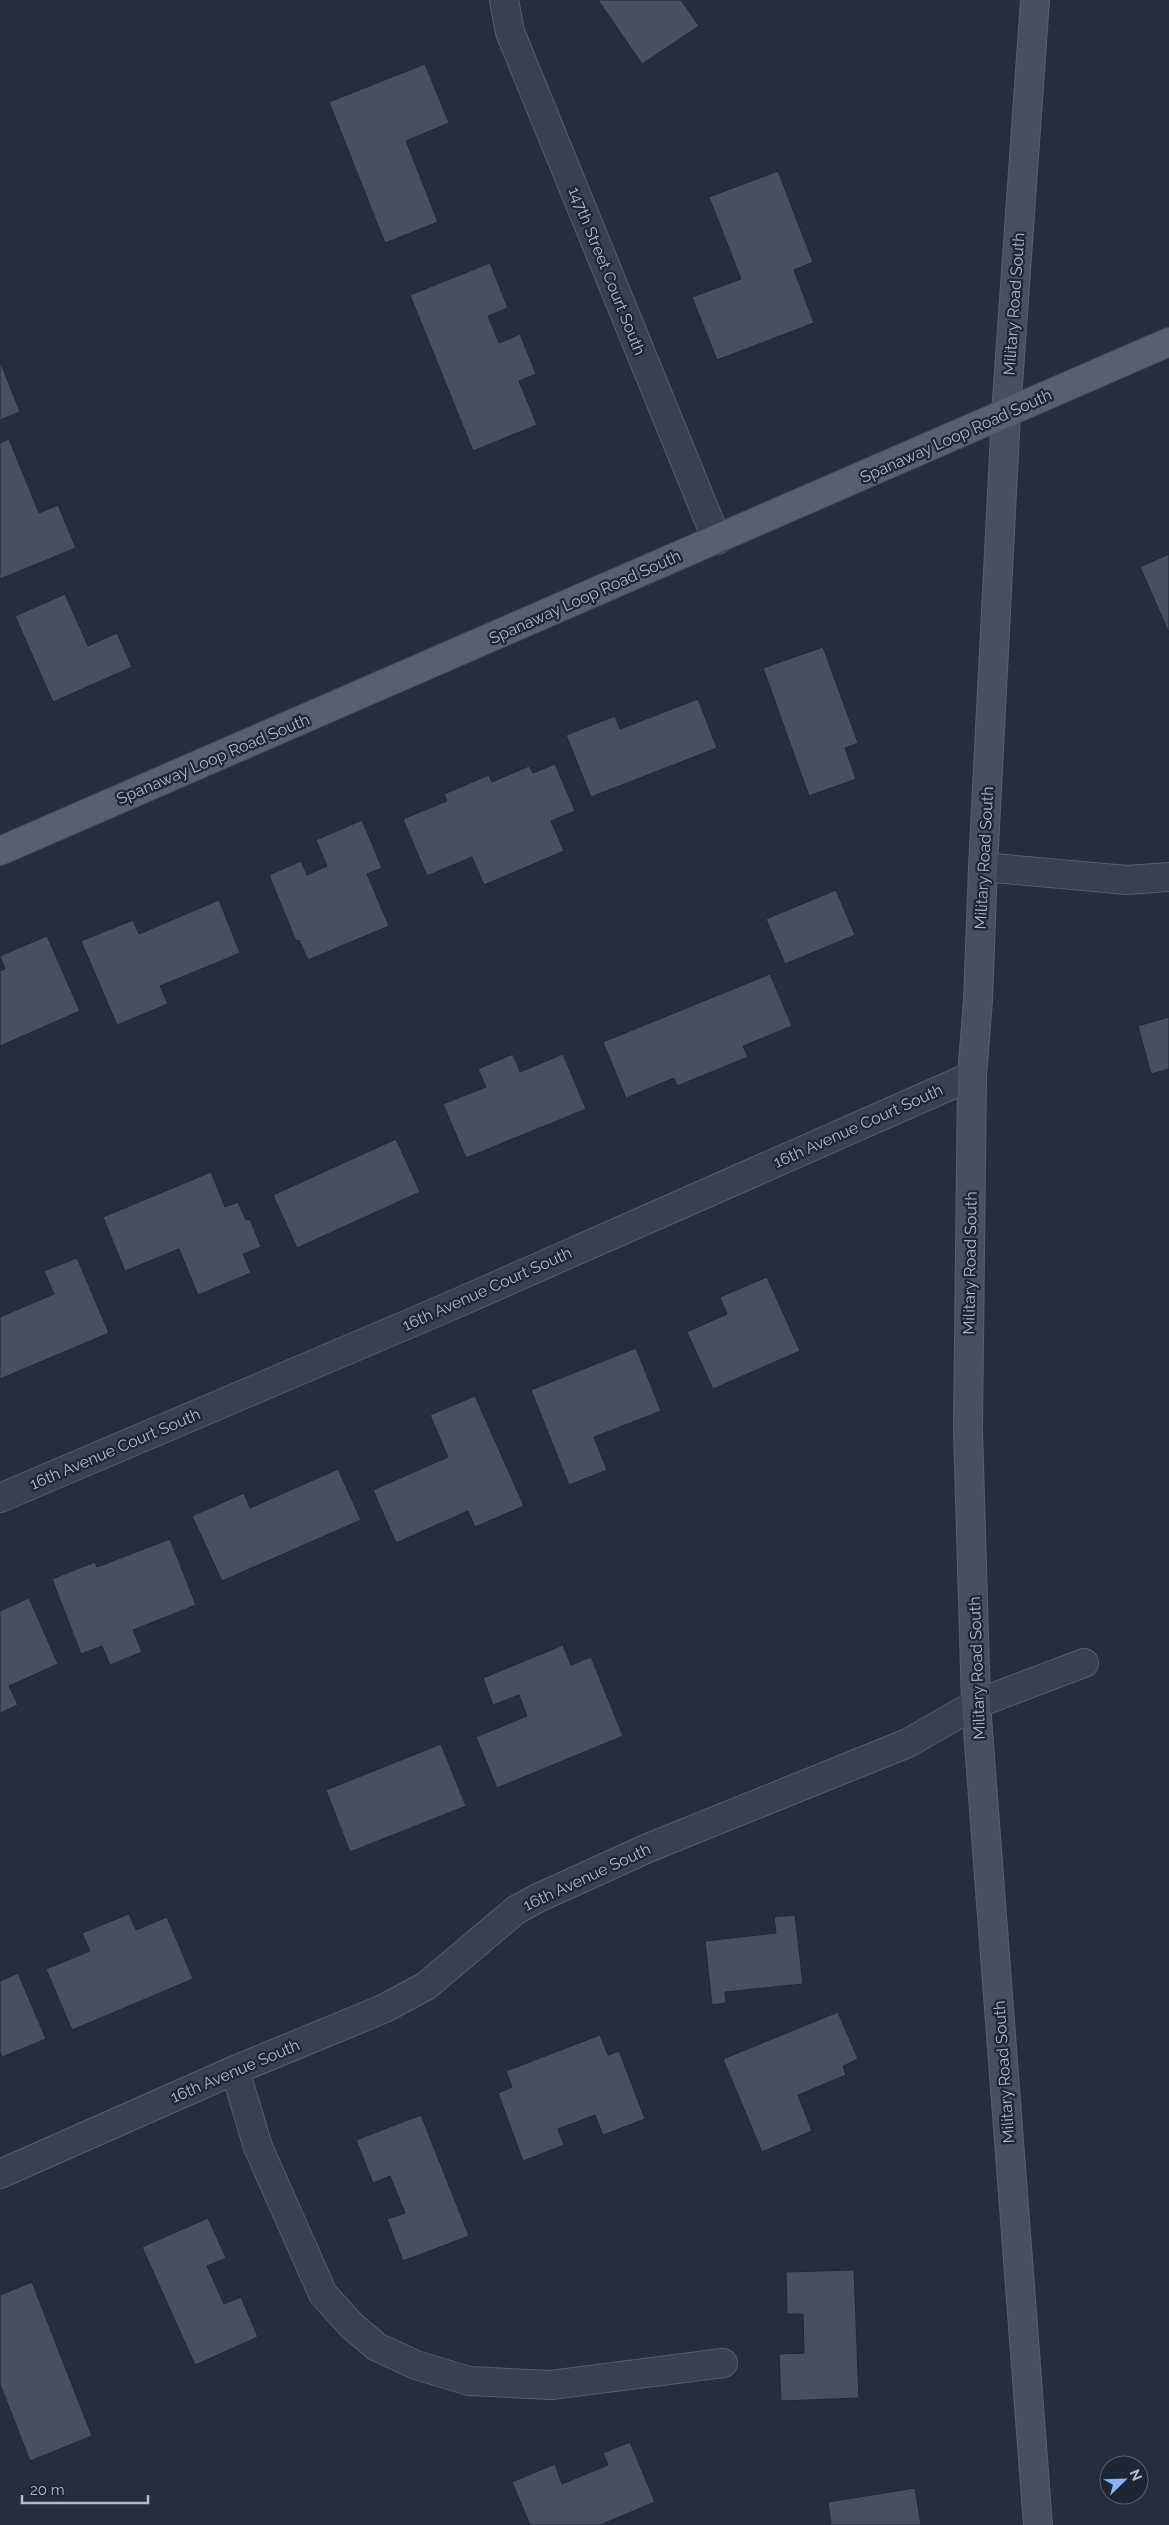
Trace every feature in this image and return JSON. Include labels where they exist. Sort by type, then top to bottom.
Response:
[{"type":"main road","name":"Military Road South","points":[[1035,0],[1006,414],[978,1000],[972,1076],[968,1430],[976,1639],[976,1704],[1038,2525]]},
{"type":"main road","name":"Spanaway Loop Road South","points":[[0,851],[1169,342]]},
{"type":"street","name":"147th Street Court South","points":[[504,0],[510,32],[717,540]]},
{"type":"street","points":[[983,867],[1127,880],[1169,877]]},
{"type":"street","name":"16th Avenue Court South","points":[[0,1498],[446,1308],[972,1076]]},
{"type":"street","name":"16th Avenue South","points":[[0,2174],[235,2070],[383,2009],[426,1986],[516,1910],[538,1898],[648,1848],[908,1743],[976,1704],[1084,1663]]},
{"type":"street","points":[[235,2070],[258,2147],[323,2294],[352,2326],[377,2347],[416,2365],[469,2381],[550,2385],[723,2363]]},
{"type":"building","points":[[598,0],[681,0],[699,26],[642,64]]},
{"type":"building","points":[[425,64],[449,123],[406,141],[438,222],[385,243],[329,102]]},
{"type":"building","points":[[778,171],[813,262],[794,270],[814,323],[717,360],[692,297],[741,279],[709,197]]},
{"type":"building","points":[[490,263],[508,308],[488,316],[499,343],[520,334],[536,374],[519,381],[537,425],[473,451],[410,295]]},
{"type":"building","points":[[0,361],[20,412],[0,420]]},
{"type":"building","points":[[9,439],[39,513],[58,505],[76,548],[0,579],[0,443]]},
{"type":"building","points":[[1169,554],[1169,633],[1140,567]]},
{"type":"building","points":[[65,594],[88,646],[117,633],[132,667],[53,702],[15,616]]},
{"type":"building","points":[[823,647],[858,743],[845,748],[856,779],[809,796],[763,668]]},
{"type":"building","points":[[698,699],[717,748],[591,797],[566,735],[615,716],[620,729]]},
{"type":"building","points":[[555,764],[575,811],[551,821],[564,851],[484,885],[472,857],[427,876],[403,819],[447,801],[444,794],[489,775],[492,782],[529,766],[533,773]]},
{"type":"building","points":[[362,820],[382,868],[367,874],[389,926],[308,960],[299,940],[296,941],[269,875],[301,861],[307,875],[327,866],[316,840]]},
{"type":"building","points":[[836,890],[855,935],[785,964],[766,919]]},
{"type":"building","points":[[219,900],[240,953],[160,986],[168,1004],[117,1025],[81,941],[133,920],[139,934]]},
{"type":"building","points":[[47,936],[80,1011],[0,1046],[0,971],[5,969],[0,956]]},
{"type":"building","points":[[770,974],[792,1026],[743,1046],[748,1057],[677,1086],[674,1078],[626,1098],[603,1042]]},
{"type":"building","points":[[1169,1017],[1169,1069],[1151,1074],[1138,1026]]},
{"type":"building","points":[[513,1054],[520,1072],[563,1054],[586,1109],[466,1158],[443,1104],[486,1087],[478,1069]]},
{"type":"building","points":[[396,1139],[420,1192],[297,1248],[273,1195]]},
{"type":"building","points":[[211,1172],[225,1207],[238,1202],[246,1220],[250,1219],[261,1247],[243,1254],[251,1273],[198,1295],[179,1249],[125,1271],[103,1217]]},
{"type":"building","points":[[77,1258],[109,1333],[0,1379],[0,1317],[54,1294],[44,1271]]},
{"type":"building","points":[[767,1277],[800,1351],[713,1389],[687,1332],[727,1314],[720,1297]]},
{"type":"building","points":[[636,1348],[661,1411],[594,1437],[607,1470],[569,1485],[531,1390]]},
{"type":"building","points":[[475,1396],[524,1506],[475,1527],[468,1511],[396,1543],[373,1490],[448,1457],[430,1415]]},
{"type":"building","points":[[338,1469],[361,1520],[222,1581],[192,1516],[244,1493],[250,1508]]},
{"type":"building","points":[[170,1539],[196,1605],[133,1630],[142,1652],[110,1665],[102,1646],[81,1654],[52,1579],[95,1562],[97,1567]]},
{"type":"building","points":[[29,1598],[58,1664],[9,1686],[18,1705],[0,1713],[0,1611]]},
{"type":"building","points":[[563,1645],[571,1665],[591,1657],[623,1736],[497,1788],[476,1737],[527,1716],[519,1695],[493,1705],[483,1678]]},
{"type":"building","points":[[441,1744],[466,1806],[350,1852],[326,1790]]},
{"type":"building","points":[[129,1914],[136,1930],[167,1917],[193,1979],[72,2030],[46,1969],[90,1951],[82,1933]]},
{"type":"building","points":[[795,1915],[803,1984],[725,1992],[726,2003],[712,2005],[705,1941],[776,1933],[774,1917]]},
{"type":"building","points":[[18,1973],[46,2039],[2,2057],[0,2052],[0,1981]]},
{"type":"building","points":[[838,2012],[858,2059],[843,2066],[846,2075],[798,2095],[812,2131],[762,2152],[723,2059]]},
{"type":"building","points":[[600,2035],[608,2055],[619,2051],[645,2119],[603,2135],[595,2115],[558,2129],[564,2145],[523,2161],[498,2093],[512,2087],[506,2071]]},
{"type":"building","points":[[421,2115],[469,2236],[403,2261],[387,2219],[405,2213],[390,2176],[373,2183],[356,2140]]},
{"type":"building","points":[[208,2218],[226,2258],[207,2266],[224,2304],[241,2297],[258,2337],[195,2365],[142,2247]]},
{"type":"building","points":[[854,2270],[859,2398],[781,2401],[779,2354],[804,2353],[803,2314],[787,2314],[786,2272]]},
{"type":"building","points":[[32,2282],[92,2436],[30,2461],[0,2384],[0,2295]]},
{"type":"building","points":[[630,2442],[655,2502],[600,2525],[530,2525],[512,2482],[555,2464],[562,2484],[608,2465],[603,2453]]},
{"type":"building","points":[[915,2488],[921,2525],[831,2525],[828,2502]]}]
